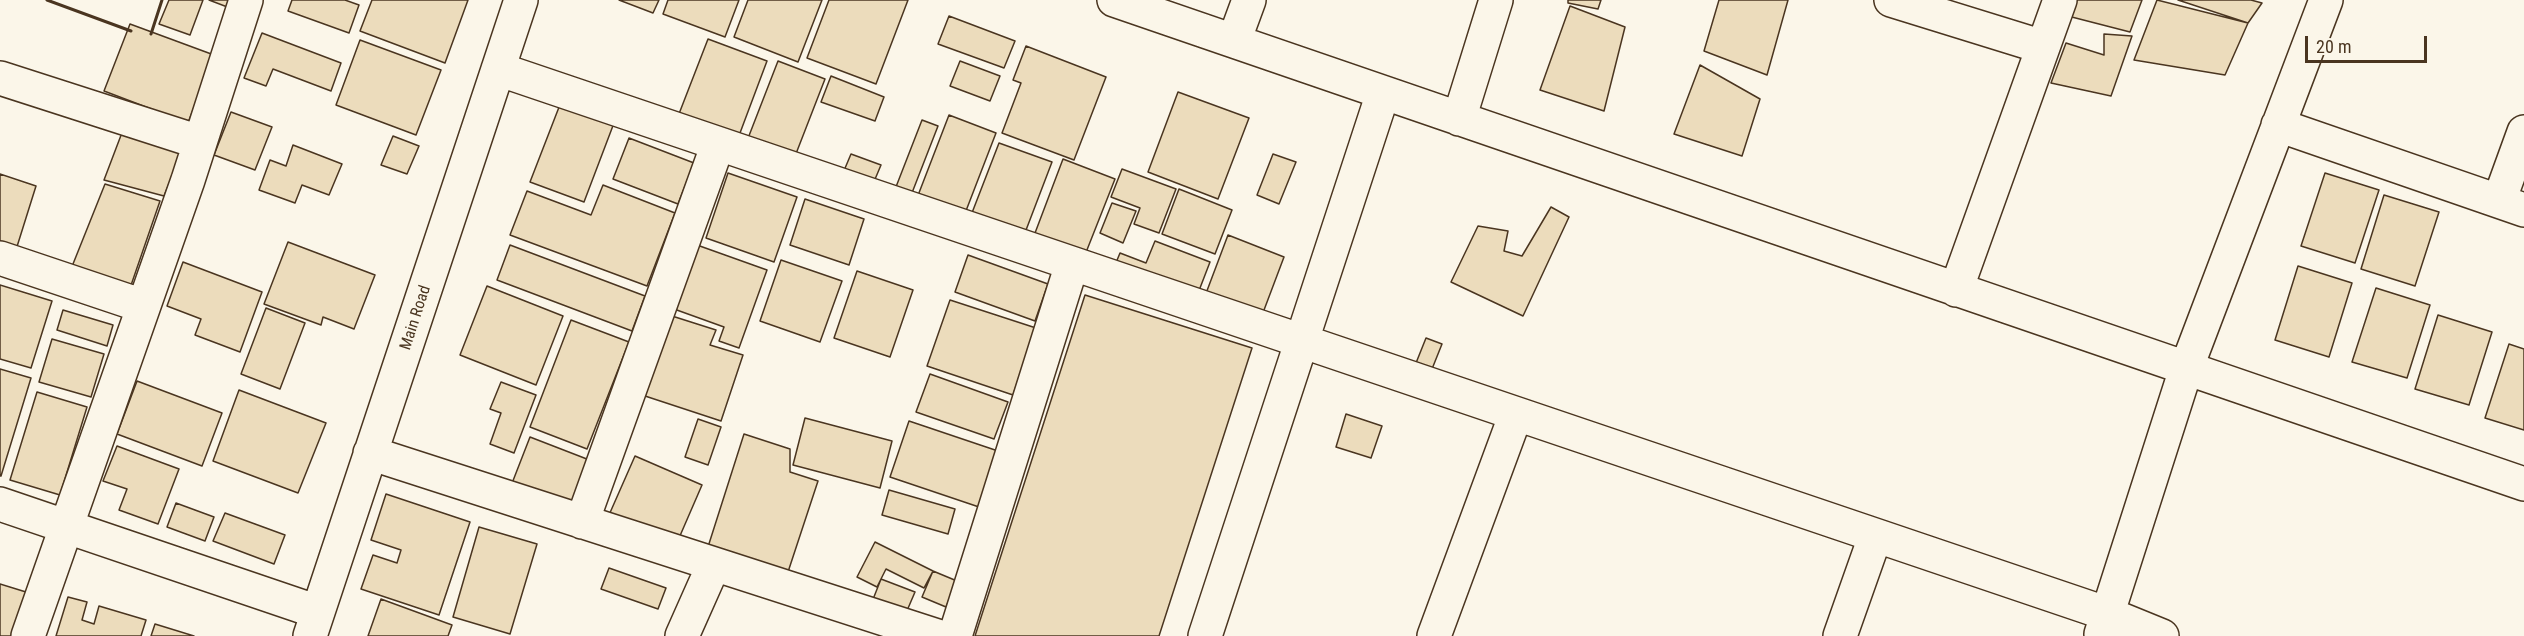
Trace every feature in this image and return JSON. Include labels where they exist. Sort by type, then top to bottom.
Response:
[{"type":"street","points":[[28,636],[246,0]]},
{"type":"street","name":"Main Road","points":[[314,624],[521,0]]},
{"type":"street","points":[[1114,0],[2524,484]]},
{"type":"street","points":[[1234,41],[1250,0]]},
{"type":"street","points":[[1459,119],[1496,0]]},
{"type":"street","points":[[1891,0],[2043,47]]},
{"type":"street","points":[[1956,290],[2060,0]]},
{"type":"street","points":[[2104,625],[2186,369],[2326,0]]},
{"type":"street","points":[[498,69],[1875,537],[2104,625],[2162,636]]},
{"type":"street","points":[[0,78],[199,142]]},
{"type":"street","points":[[1205,636],[1383,93]]},
{"type":"street","points":[[2278,125],[2511,205],[2524,132]]},
{"type":"street","points":[[582,522],[718,144]]},
{"type":"street","points":[[0,258],[143,306]]},
{"type":"street","points":[[955,636],[1072,264]]},
{"type":"street","points":[[1434,636],[1516,414]]},
{"type":"street","points":[[370,453],[937,636]]},
{"type":"street","points":[[0,504],[66,525],[314,624]]},
{"type":"street","points":[[1840,636],[1875,537]]},
{"type":"street","points":[[682,636],[714,564]]},
{"type":"building","points":[[169,0],[203,0],[190,35],[159,24]]},
{"type":"building","points":[[209,0],[233,0],[230,8]]},
{"type":"building","points":[[292,0],[345,0],[359,5],[349,33],[288,11]]},
{"type":"building","points":[[372,0],[468,0],[445,63],[360,31]]},
{"type":"building","points":[[619,0],[659,0],[653,13]]},
{"type":"building","points":[[668,0],[739,0],[725,37],[663,14]]},
{"type":"building","points":[[748,0],[822,0],[798,62],[734,37]]},
{"type":"building","points":[[829,0],[908,0],[876,84],[807,58]]},
{"type":"building","points":[[1568,0],[1601,0],[1598,9],[1568,3]]},
{"type":"building","points":[[1719,0],[1788,0],[1767,75],[1704,51]]},
{"type":"building","points":[[2069,0],[2142,0],[2130,32],[2064,15]]},
{"type":"building","points":[[2157,0],[2248,23],[2225,75],[2134,60]]},
{"type":"building","points":[[2178,0],[2251,0],[2262,3],[2248,23]]},
{"type":"building","points":[[1570,6],[1625,27],[1604,111],[1540,90]]},
{"type":"building","points":[[949,16],[1015,41],[1004,68],[938,44]]},
{"type":"building","points":[[130,24],[214,55],[188,123],[104,91]]},
{"type":"building","points":[[262,33],[341,63],[331,91],[273,69],[266,86],[244,78]]},
{"type":"building","points":[[2104,34],[2132,36],[2111,96],[2051,83],[2066,43],[2104,55]]},
{"type":"building","points":[[708,39],[767,61],[737,141],[677,119]]},
{"type":"building","points":[[360,40],[441,70],[416,135],[336,105]]},
{"type":"building","points":[[1026,46],[1106,77],[1074,160],[1002,133],[1021,83],[1013,80]]},
{"type":"building","points":[[778,61],[825,79],[792,164],[745,146]]},
{"type":"building","points":[[960,61],[1000,76],[990,101],[950,86]]},
{"type":"building","points":[[1700,65],[1760,99],[1742,156],[1674,134]]},
{"type":"building","points":[[831,76],[884,97],[875,121],[821,102]]},
{"type":"building","points":[[1178,92],[1249,118],[1218,199],[1148,172]]},
{"type":"building","points":[[561,102],[614,123],[584,202],[530,182]]},
{"type":"building","points":[[231,112],[272,127],[255,170],[214,155]]},
{"type":"building","points":[[949,115],[996,133],[964,216],[917,198]]},
{"type":"building","points":[[922,120],[938,126],[910,198],[894,192]]},
{"type":"building","points":[[123,130],[183,149],[164,196],[104,180]]},
{"type":"building","points":[[393,136],[419,146],[407,174],[381,165]]},
{"type":"building","points":[[629,138],[694,163],[678,204],[613,179]]},
{"type":"building","points":[[999,143],[1052,162],[1023,238],[970,218]]},
{"type":"building","points":[[293,145],[342,164],[329,195],[302,185],[295,203],[259,190],[270,160],[286,166]]},
{"type":"building","points":[[851,154],[881,165],[873,184],[843,173]]},
{"type":"building","points":[[1273,154],[1296,162],[1279,204],[1257,195]]},
{"type":"building","points":[[1063,159],[1115,179],[1083,260],[1032,241]]},
{"type":"building","points":[[1122,169],[1176,189],[1159,233],[1134,224],[1140,208],[1111,197]]},
{"type":"building","points":[[728,173],[797,197],[774,262],[706,238]]},
{"type":"building","points":[[2325,173],[2379,190],[2355,263],[2301,246]]},
{"type":"building","points":[[0,174],[36,186],[15,253],[0,248]]},
{"type":"building","points":[[105,184],[160,201],[128,294],[69,274]]},
{"type":"building","points":[[603,185],[675,213],[647,286],[510,235],[527,191],[591,215]]},
{"type":"building","points":[[1179,189],[1232,210],[1215,254],[1162,234]]},
{"type":"building","points":[[2384,195],[2439,212],[2415,286],[2361,269]]},
{"type":"building","points":[[805,199],[864,219],[849,265],[790,245]]},
{"type":"building","points":[[1112,203],[1136,211],[1123,243],[1100,233]]},
{"type":"building","points":[[1551,207],[1569,217],[1523,316],[1451,282],[1478,226],[1508,231],[1504,251],[1522,256]]},
{"type":"building","points":[[1228,235],[1284,257],[1261,318],[1205,296]]},
{"type":"building","points":[[1155,241],[1210,262],[1195,301],[1113,270],[1120,253],[1146,263]]},
{"type":"building","points":[[288,242],[375,275],[354,329],[323,317],[321,325],[264,304]]},
{"type":"building","points":[[510,245],[645,296],[632,331],[497,280]]},
{"type":"building","points":[[697,245],[767,270],[739,348],[719,341],[724,327],[674,309]]},
{"type":"building","points":[[968,255],[1048,284],[1035,321],[955,292]]},
{"type":"building","points":[[781,260],[842,281],[820,342],[760,321]]},
{"type":"building","points":[[183,262],[262,292],[240,352],[195,335],[201,319],[167,306]]},
{"type":"building","points":[[2298,266],[2352,283],[2329,357],[2275,340]]},
{"type":"building","points":[[857,271],[913,290],[890,357],[834,338]]},
{"type":"building","points":[[0,285],[52,301],[31,368],[0,359]]},
{"type":"building","points":[[487,286],[563,316],[536,385],[460,355]]},
{"type":"building","points":[[2376,288],[2430,305],[2407,378],[2352,362]]},
{"type":"building","points":[[1085,295],[1252,348],[1159,636],[975,636]]},
{"type":"building","points":[[950,300],[1036,328],[1013,395],[927,366]]},
{"type":"building","points":[[266,308],[305,323],[280,389],[241,374]]},
{"type":"building","points":[[63,310],[113,325],[107,346],[57,330]]},
{"type":"building","points":[[2438,315],[2492,332],[2469,405],[2415,389]]},
{"type":"building","points":[[672,316],[716,330],[710,345],[743,355],[721,421],[645,396]]},
{"type":"building","points":[[571,320],[629,342],[587,449],[530,427]]},
{"type":"building","points":[[1426,338],[1442,344],[1428,379],[1412,373]]},
{"type":"building","points":[[52,339],[104,354],[91,397],[39,382]]},
{"type":"building","points":[[2509,344],[2524,349],[2524,430],[2485,418]]},
{"type":"building","points":[[0,369],[31,378],[1,476],[0,476]]},
{"type":"building","points":[[930,374],[1008,402],[994,439],[916,412]]},
{"type":"building","points":[[137,381],[222,413],[202,466],[117,434]]},
{"type":"building","points":[[501,382],[536,395],[514,453],[490,444],[501,413],[490,409]]},
{"type":"building","points":[[239,390],[326,423],[298,493],[213,461]]},
{"type":"building","points":[[37,392],[87,407],[60,495],[10,480]]},
{"type":"building","points":[[1346,414],[1382,426],[1371,458],[1336,447]]},
{"type":"building","points":[[805,418],[892,441],[880,488],[793,465]]},
{"type":"building","points":[[698,419],[721,427],[708,465],[685,457]]},
{"type":"building","points":[[909,421],[998,451],[979,507],[890,477]]},
{"type":"building","points":[[744,434],[790,449],[790,472],[818,481],[787,575],[707,550]]},
{"type":"building","points":[[530,437],[592,461],[572,515],[509,491]]},
{"type":"building","points":[[117,446],[179,469],[158,524],[119,510],[127,489],[103,481]]},
{"type":"building","points":[[635,456],[702,485],[676,545],[609,515]]},
{"type":"building","points":[[889,490],[955,509],[948,534],[882,515]]},
{"type":"building","points":[[386,494],[470,522],[439,615],[361,589],[373,555],[397,563],[401,550],[371,540]]},
{"type":"building","points":[[176,503],[214,517],[205,541],[167,527]]},
{"type":"building","points":[[225,513],[285,535],[274,564],[213,541]]},
{"type":"building","points":[[479,527],[537,544],[510,634],[453,617]]},
{"type":"building","points":[[875,542],[933,571],[924,588],[886,569],[877,587],[857,577]]},
{"type":"building","points":[[609,568],[666,588],[658,609],[601,589]]},
{"type":"building","points":[[933,571],[957,581],[946,607],[922,597]]},
{"type":"building","points":[[881,579],[915,592],[903,620],[870,607]]},
{"type":"building","points":[[0,584],[26,592],[13,636],[0,636]]},
{"type":"building","points":[[68,597],[87,602],[82,620],[94,624],[99,606],[146,620],[141,636],[56,636]]},
{"type":"building","points":[[381,599],[452,625],[448,636],[368,636]]},
{"type":"building","points":[[155,624],[194,636],[151,636]]},
{"type":"wall","points":[[47,0],[131,31]]},
{"type":"wall","points":[[151,34],[162,0]]}]
